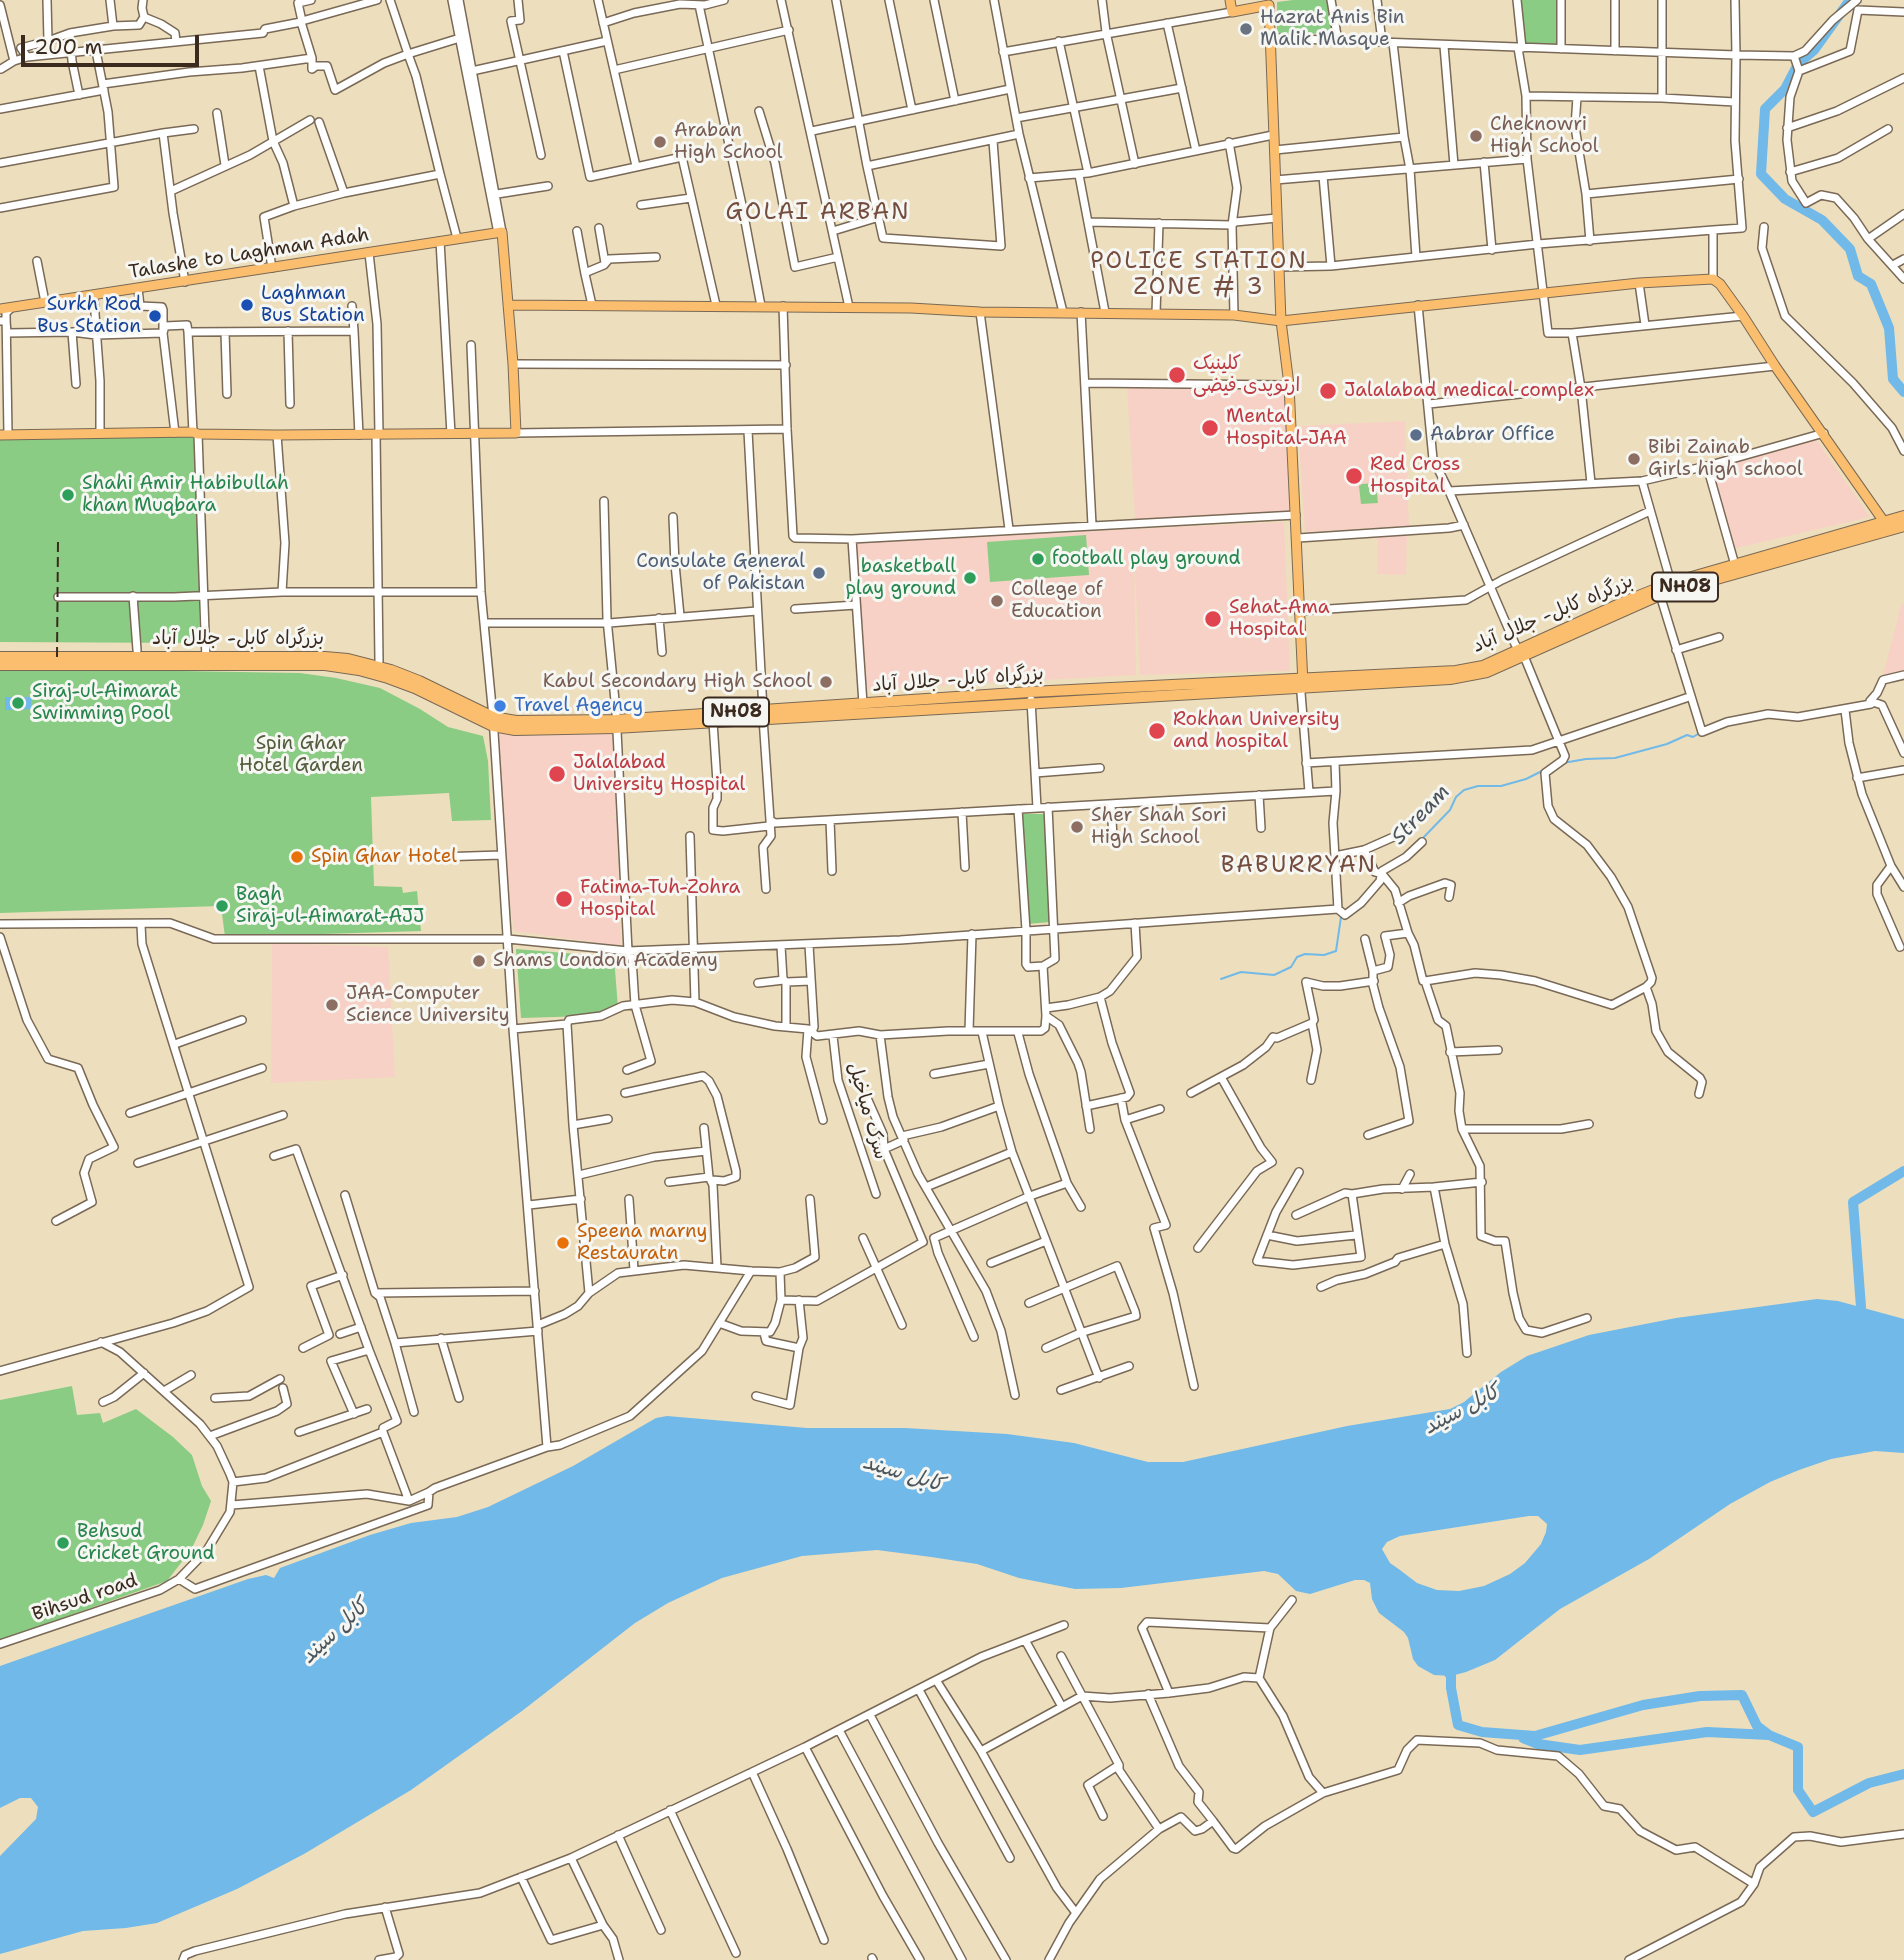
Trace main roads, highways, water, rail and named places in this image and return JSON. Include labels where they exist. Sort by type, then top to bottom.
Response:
[{"type":"highway","name":"بزرگراه کابل- جلال آباد","points":[[615,724],[713,722],[863,704],[1303,683],[1456,671],[1483,666],[1521,653],[1660,595],[1887,526],[1904,516]]},
{"type":"highway","name":"بزرگراه کابل- جلال آباد","points":[[1521,653],[1671,583],[1887,526],[1904,526]]},
{"type":"highway","name":"بزرگراه کابل- جلال آباد","points":[[0,657],[326,665],[359,670],[415,688],[515,730],[1030,697]]},
{"type":"highway","name":"بزرگراه کابل- جلال آباد","points":[[0,665],[206,660]]},
{"type":"main road","points":[[1230,0],[1232,12],[1269,5],[1281,321],[1289,385],[1303,683]]},
{"type":"main road","name":"Talashe to Laghman Adah","points":[[0,309],[500,232],[508,305]]},
{"type":"main road","points":[[4,434],[516,433],[508,305],[716,305],[980,312],[1156,313],[1234,315],[1281,321],[1418,304],[1639,283],[1713,279],[1720,284],[1743,316],[1887,526]]},
{"type":"water","name":"Siraj-ul-Aimarat Swimming Pool","points":[[5,697],[31,697],[31,709],[5,710]]},
{"type":"water","name":"کابل سيند","points":[[1817,1299],[1838,1301],[1904,1319],[1904,1453],[1875,1451],[1831,1459],[1770,1482],[1730,1504],[1649,1559],[1560,1609],[1495,1660],[1451,1676],[1434,1675],[1418,1666],[1413,1659],[1408,1638],[1379,1613],[1372,1599],[1370,1583],[1364,1580],[1355,1580],[1310,1594],[1296,1591],[1278,1574],[1264,1571],[1121,1588],[1075,1589],[1019,1578],[977,1564],[877,1550],[802,1556],[722,1578],[668,1603],[635,1623],[522,1711],[411,1790],[304,1854],[237,1889],[157,1923],[83,1931],[0,1954],[0,1856],[36,1819],[38,1807],[31,1798],[20,1798],[0,1808],[0,1666],[248,1579],[266,1575],[274,1578],[280,1568],[370,1535],[411,1523],[457,1517],[488,1507],[573,1466],[656,1418],[667,1416],[807,1428],[905,1428],[1007,1434],[1074,1443],[1148,1462],[1183,1462],[1347,1426],[1450,1409],[1464,1402],[1501,1372],[1527,1356],[1589,1335],[1676,1318]],"holes":[[[1538,1516],[1547,1524],[1541,1544],[1525,1563],[1510,1574],[1484,1586],[1459,1591],[1437,1590],[1417,1583],[1390,1563],[1382,1549],[1387,1542],[1400,1536]]]},
{"type":"waterway","points":[[1850,0],[1814,50],[1798,64],[1785,89],[1765,109],[1761,174],[1785,199],[1822,220],[1850,249],[1858,276],[1871,284],[1889,328],[1893,379],[1904,392]]},
{"type":"waterway","name":"Stream","points":[[1563,763],[1615,758],[1698,734]]},
{"type":"waterway","name":"Stream","points":[[1421,840],[1450,810],[1456,797],[1464,790],[1478,786],[1501,786],[1542,771]]},
{"type":"waterway","name":"Stream","points":[[1221,979],[1241,972],[1274,975],[1291,967],[1297,957],[1305,954],[1324,955],[1336,951],[1341,917]]},
{"type":"waterway","points":[[1853,1319],[1861,1307],[1853,1202],[1904,1171]]},
{"type":"waterway","points":[[1443,1665],[1451,1676],[1458,1725],[1482,1732],[1535,1736],[1643,1705],[1700,1696],[1742,1695],[1757,1726],[1769,1735],[1798,1747],[1798,1790],[1813,1812],[1869,1783],[1904,1774]]},
{"type":"waterway","points":[[1523,1738],[1538,1744],[1580,1750],[1707,1732],[1769,1735]]},
{"type":"railway","points":[[57,657],[58,541]]},
{"type":"place","name":"Hazrat Anis Bin Malik Masque","points":[[1246,29]]},
{"type":"place","name":"Cheknowri High School","points":[[1476,136]]},
{"type":"place","name":"Araban High School","points":[[660,142]]},
{"type":"place","name":"Laghman Bus Station","points":[[247,305]]},
{"type":"place","name":"Surkh Rod Bus Station","points":[[155,316]]},
{"type":"place","name":"کلینیک ارتوپدی فیضی","points":[[1177,375]]},
{"type":"place","name":"Jalalabad medical complex","points":[[1328,391]]},
{"type":"place","name":"Mental Hospital-JAA","points":[[1210,428]]},
{"type":"place","name":"Aabrar Office","points":[[1416,435]]},
{"type":"place","name":"Bibi Zainab Girls high school","points":[[1634,459]]},
{"type":"place","name":"Red Cross Hospital","points":[[1354,476]]},
{"type":"place","name":"Shahi Amir Habibullah khan Muqbara","points":[[68,495]]},
{"type":"place","name":"football play ground","points":[[1038,559]]},
{"type":"place","name":"Consulate General of Pakistan","points":[[819,573]]},
{"type":"place","name":"basketball play ground","points":[[970,578]]},
{"type":"place","name":"College of Education","points":[[997,601]]},
{"type":"place","name":"Sehat-Ama Hospital","points":[[1213,619]]},
{"type":"place","name":"Kabul Secondary High School","points":[[826,682]]},
{"type":"place","name":"Siraj-ul-Aimarat Swimming Pool","points":[[18,703]]},
{"type":"place","name":"Travel Agency","points":[[500,706]]},
{"type":"place","name":"Rokhan University and hospital","points":[[1157,731]]},
{"type":"place","name":"Jalalabad University Hospital","points":[[557,774]]},
{"type":"place","name":"Sher Shah Sori High School","points":[[1077,827]]},
{"type":"place","name":"Spin Ghar Hotel","points":[[297,857]]},
{"type":"place","name":"Fatima-Tuh-Zohra Hospital","points":[[564,899]]},
{"type":"place","name":"Bagh Siraj-ul-Aimarat-AJJ","points":[[222,906]]},
{"type":"place","name":"Shams London Academy","points":[[479,961]]},
{"type":"place","name":"JAA-Computer Science University","points":[[332,1005]]},
{"type":"place","name":"Speena marny Restauratn","points":[[563,1243]]},
{"type":"place","name":"Behsud Cricket Ground","points":[[63,1543]]},
{"type":"district","name":"GOLAI ARBAN","points":[[818,213]]},
{"type":"district","name":"POLICE STATION ZONE # 3","points":[[1199,275]]},
{"type":"district","name":"BABURRYAN","points":[[1299,866]]},
{"type":"park label","name":"Spin Ghar Hotel Garden","points":[[301,755]]}]
